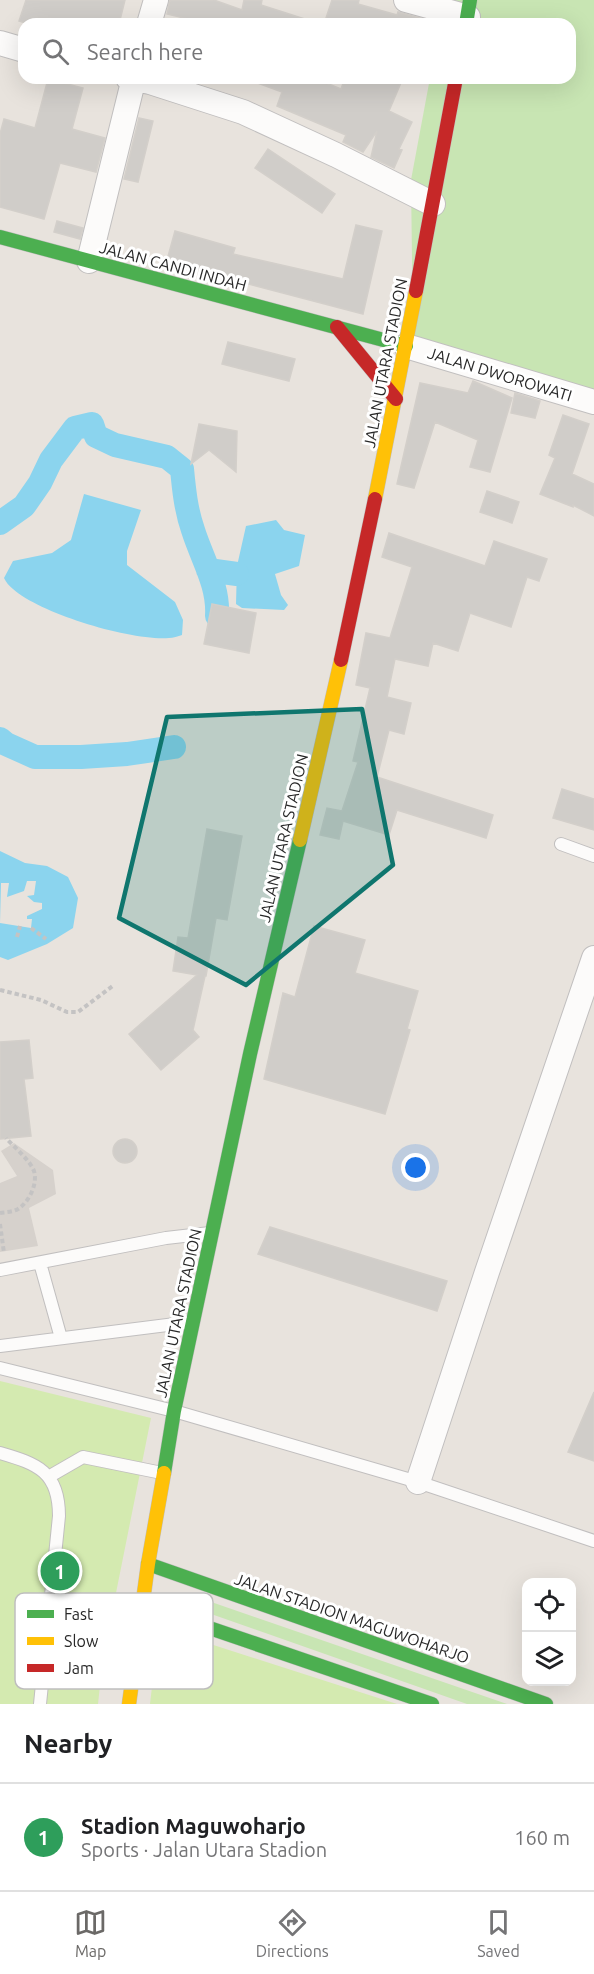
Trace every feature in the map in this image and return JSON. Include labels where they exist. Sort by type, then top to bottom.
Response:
[{"type":"street","points":[[151,18],[156,0]]},
{"type":"street","points":[[406,0],[468,14]]},
{"type":"street","points":[[0,43],[18,48]]},
{"type":"street","points":[[89,261],[131,84]]},
{"type":"street","points":[[156,84],[243,112],[336,155],[432,204]]},
{"type":"street","name":"JALAN UTARA STADION","points":[[143,1593],[174,1411],[249,1054],[331,708],[396,399],[455,84]]},
{"type":"street","name":"JALAN CANDI INDAH","points":[[0,237],[406,346]]},
{"type":"street","points":[[338,327],[396,399]]},
{"type":"street","name":"JALAN DWOROWATI","points":[[406,346],[594,402]]},
{"type":"street","points":[[418,1482],[490,1261],[594,958]]},
{"type":"street","name":"JALAN STADION MAGUWOHARJO","points":[[147,1564],[542,1703]]},
{"type":"street","points":[[213,1629],[432,1704]]},
{"type":"street","name":"JALAN UTARA STADION","points":[[129,1704],[131,1689]]},
{"type":"lane","points":[[561,844],[594,856]]},
{"type":"lane","points":[[3,1269],[166,1238],[212,1233]]},
{"type":"lane","points":[[40,1263],[61,1338]]},
{"type":"lane","points":[[0,1346],[193,1322]]},
{"type":"lane","points":[[0,1368],[174,1411],[418,1482],[594,1541]]},
{"type":"lane","points":[[0,1453],[32,1464],[50,1476],[59,1499],[51,1593]]},
{"type":"lane","points":[[50,1476],[83,1457],[163,1473]]},
{"type":"lane","points":[[40,1704],[42,1689]]},
{"type":"path","points":[[16,937],[20,926]]},
{"type":"path","points":[[31,928],[46,939]]},
{"type":"path","points":[[0,990],[41,1000],[67,1012],[78,1012],[114,985]]},
{"type":"path","points":[[0,1213],[16,1210],[28,1202],[34,1186],[34,1172],[6,1138]]},
{"type":"path","points":[[0,1224],[3,1269]]},
{"type":"highlighted area","points":[[362,709],[393,865],[246,985],[119,918],[167,717]]},
{"type":"green space","points":[[444,0],[594,0],[594,397],[413,340],[411,180],[429,84],[576,84],[576,18],[441,18]]},
{"type":"green space","points":[[0,1381],[151,1418],[116,1593],[15,1593],[15,1689],[100,1689],[98,1704],[0,1704]]},
{"type":"green space","points":[[213,1603],[507,1704],[467,1704],[213,1615]]},
{"type":"green space","points":[[213,1645],[397,1704],[150,1704],[152,1689],[213,1689]]},
{"type":"shaded area","points":[[14,1143],[53,1170],[56,1194],[29,1208],[38,1246],[0,1252],[0,1183],[17,1176],[1,1151]]},
{"type":"water","points":[[84,494],[141,510],[127,551],[127,565],[175,602],[183,620],[182,635],[171,638],[153,638],[87,624],[44,608],[12,588],[4,578],[13,561],[52,553],[71,540]]},
{"type":"water","points":[[276,520],[284,530],[305,535],[299,566],[275,574],[281,595],[288,605],[284,610],[242,608],[236,604],[237,566],[246,526]]},
{"type":"water","points":[[0,851],[25,863],[47,866],[68,877],[78,898],[73,928],[47,944],[8,960],[0,957]]},
{"type":"pier","points":[[27,881],[36,881],[34,895],[27,896],[34,902],[42,903],[42,909],[27,916],[27,919],[32,919],[31,928],[0,923],[1,883],[9,883],[7,897],[24,891]]},
{"type":"building","points":[[26,0],[125,0],[120,18],[20,18]]},
{"type":"building","points":[[170,0],[214,0],[242,10],[244,0],[262,0],[261,5],[302,18],[184,18],[167,14]]},
{"type":"building","points":[[332,0],[359,0],[358,4],[397,15],[398,12],[419,18],[326,18]]},
{"type":"building","points":[[47,84],[67,84],[83,88],[72,129],[105,138],[96,172],[60,163],[44,219],[0,207],[0,134],[4,119],[35,128]]},
{"type":"building","points":[[260,84],[329,84],[341,89],[343,84],[400,84],[389,111],[412,122],[399,149],[402,150],[394,168],[371,157],[377,131],[363,152],[343,142],[346,135],[277,106],[282,92]]},
{"type":"building","points":[[139,118],[153,121],[138,182],[124,179]]},
{"type":"building","points":[[268,149],[335,194],[322,213],[255,168]]},
{"type":"building","points":[[57,221],[83,228],[80,239],[54,232]]},
{"type":"building","points":[[356,225],[382,231],[363,314],[167,260],[175,231],[235,248],[233,254],[343,279]]},
{"type":"building","points":[[228,342],[295,359],[289,381],[222,364]]},
{"type":"building","points":[[473,381],[512,398],[490,472],[470,467],[478,440],[435,422],[414,488],[397,484],[420,383],[468,393]]},
{"type":"building","points":[[515,393],[540,401],[535,418],[511,413]]},
{"type":"building","points":[[563,415],[589,424],[572,474],[594,484],[594,516],[573,505],[573,507],[540,494],[555,458],[549,455]]},
{"type":"building","points":[[199,424],[237,431],[236,472],[209,450],[191,464]]},
{"type":"building","points":[[487,491],[519,502],[512,523],[480,512]]},
{"type":"building","points":[[389,533],[485,566],[494,541],[547,559],[539,581],[527,577],[511,627],[470,613],[458,651],[433,643],[428,666],[395,659],[387,697],[411,703],[404,734],[389,730],[377,777],[493,815],[486,838],[397,810],[389,835],[343,821],[339,839],[320,835],[327,808],[342,811],[358,762],[353,761],[370,688],[356,685],[366,633],[390,638],[412,567],[382,557]]},
{"type":"building","points":[[212,604],[256,613],[249,653],[204,644]]},
{"type":"building","points":[[562,789],[594,799],[594,830],[553,818]]},
{"type":"building","points":[[207,829],[242,836],[227,920],[216,918],[206,976],[193,1030],[199,1037],[161,1070],[129,1034],[197,975],[173,971],[178,937],[188,938]]},
{"type":"building","points":[[314,926],[365,940],[355,973],[418,991],[407,1029],[410,1030],[385,1114],[264,1079],[283,993],[295,997]]},
{"type":"building","points":[[29,1040],[33,1078],[24,1079],[31,1136],[0,1139],[0,1042]]},
{"type":"building","points":[[125,1139],[133,1143],[137,1151],[133,1159],[125,1163],[117,1159],[113,1151],[117,1143]]},
{"type":"building","points":[[270,1227],[447,1281],[437,1311],[258,1254]]},
{"type":"building","points":[[594,1392],[594,1461],[568,1452]]},
{"type":"waterway","points":[[0,523],[24,506],[40,483],[51,460],[75,428],[92,424],[96,436],[115,445],[167,457],[182,469],[189,515],[213,583],[217,616]]},
{"type":"waterway","points":[[208,570],[237,574]]},
{"type":"waterway","points":[[0,739],[35,757],[127,754],[174,747]]},
{"type":"traffic: fast","points":[[467,18],[470,0]]},
{"type":"traffic: fast","points":[[0,237],[406,346]]},
{"type":"traffic: fast","points":[[164,1473],[174,1411],[250,1054],[300,840]]},
{"type":"traffic: fast","points":[[148,1564],[546,1704]]},
{"type":"traffic: fast","points":[[213,1629],[432,1704]]},
{"type":"traffic: slow","points":[[375,499],[416,291]]},
{"type":"traffic: slow","points":[[300,840],[341,660]]},
{"type":"traffic: slow","points":[[144,1593],[164,1473]]},
{"type":"traffic: slow","points":[[129,1704],[131,1689]]},
{"type":"traffic: jam","points":[[416,291],[455,84]]},
{"type":"traffic: jam","points":[[337,327],[396,399]]},
{"type":"traffic: jam","points":[[341,660],[375,499]]},
{"type":"place","name":"Stadion Maguwoharjo","points":[[60,1571]]}]
